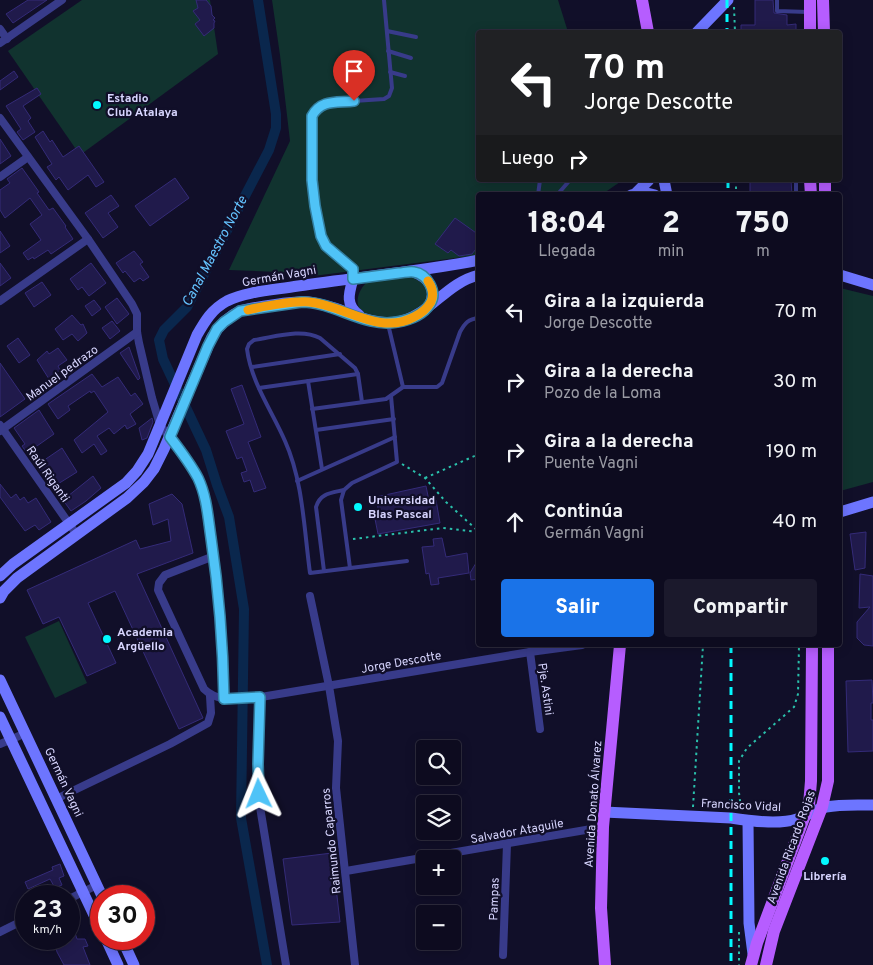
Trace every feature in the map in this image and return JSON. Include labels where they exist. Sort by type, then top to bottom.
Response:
[{"type":"main road","points":[[642,0],[648,30]]},
{"type":"main road","points":[[699,30],[728,0]]},
{"type":"main road","points":[[823,0],[824,30]]},
{"type":"main road","points":[[810,6],[810,30]]},
{"type":"main road","points":[[636,192],[647,182]]},
{"type":"main road","name":"Germán Vagni","points":[[160,425],[204,321],[227,301],[270,290],[414,272],[476,261]]},
{"type":"main road","points":[[414,272],[426,279],[431,287],[432,296],[430,304]]},
{"type":"main road","points":[[842,276],[873,285]]},
{"type":"main road","points":[[0,598],[17,578],[127,498],[144,482],[154,469],[170,437],[217,329],[240,311],[311,302],[374,322],[388,323],[410,319],[422,313],[430,304],[458,284],[476,277]]},
{"type":"main road","points":[[353,279],[348,303],[364,319]]},
{"type":"main road","points":[[0,576],[132,477],[148,454],[160,425]]},
{"type":"main road","points":[[842,511],[873,502]]},
{"type":"main road","name":"Avenida Donato Álvarez","points":[[605,965],[601,908],[603,827],[620,647]]},
{"type":"main road","name":"Avenida Ricardo Rojas","points":[[753,962],[809,805],[812,781],[812,647]]},
{"type":"main road","name":"Avenida Ricardo Rojas","points":[[766,965],[774,931],[822,807],[828,781],[828,647]]},
{"type":"main road","name":"Germán Vagni","points":[[0,680],[97,885]]},
{"type":"main road","points":[[0,717],[5,742],[90,905]]},
{"type":"main road","name":"Francisco Vidal","points":[[604,812],[787,821],[806,816],[822,807],[834,805],[873,805]]},
{"type":"main road","points":[[745,820],[749,923],[753,962]]},
{"type":"main road","points":[[111,950],[118,965]]},
{"type":"main road","points":[[127,950],[134,965]]},
{"type":"street","points":[[0,29],[3,41],[62,0]]},
{"type":"street","points":[[0,118],[88,239],[137,314],[137,332],[160,425],[187,460],[198,479],[204,498],[214,556],[227,699]]},
{"type":"street","points":[[0,177],[28,157]]},
{"type":"street","points":[[0,300],[88,239]]},
{"type":"street","name":"Manuel pedrazo","points":[[1,428],[137,332]]},
{"type":"street","name":"Raúl Riganti","points":[[1,428],[77,535]]},
{"type":"street","points":[[0,568],[26,555]]},
{"type":"street","points":[[56,798],[170,744],[208,723],[212,713],[210,696],[198,677],[158,590],[158,584],[165,575],[214,556]]},
{"type":"street","name":"Raimundo Caparros","points":[[310,596],[329,686],[338,742],[336,788],[355,965]]},
{"type":"street","name":"Jorge Descotte","points":[[210,696],[227,699],[260,697],[567,647]]},
{"type":"street","name":"Pje. Astini","points":[[530,652],[540,729]]},
{"type":"street","points":[[260,697],[257,781],[286,965]]},
{"type":"street","points":[[5,742],[26,733]]},
{"type":"street","name":"Salvador Ataguile","points":[[346,871],[603,827]]},
{"type":"street","name":"Pampas","points":[[503,955],[507,844]]},
{"type":"street","points":[[80,894],[90,889]]},
{"type":"street","points":[[0,932],[15,925]]},
{"type":"lane","points":[[353,279],[353,269],[326,246],[321,236],[312,180],[312,116],[323,103],[384,99],[389,96],[392,88],[384,0]]},
{"type":"lane","points":[[777,0],[777,11],[810,6]]},
{"type":"lane","points":[[386,31],[416,37]]},
{"type":"lane","points":[[388,51],[411,58]]},
{"type":"lane","points":[[390,72],[406,76]]},
{"type":"lane","points":[[560,192],[568,182]]},
{"type":"lane","points":[[312,408],[386,399],[403,387],[431,387],[442,383],[460,332],[470,319],[476,318]]},
{"type":"lane","points":[[388,323],[403,387]]},
{"type":"lane","points":[[362,402],[358,374],[350,362],[320,338],[304,333],[254,340],[249,344],[247,349],[259,388],[286,442],[297,481],[310,573],[407,562]]},
{"type":"lane","points":[[252,367],[340,354]]},
{"type":"lane","points":[[259,388],[358,374]]},
{"type":"lane","points":[[308,381],[322,469]]},
{"type":"lane","points":[[324,571],[316,507],[318,500],[323,495],[344,490],[352,483],[397,462],[391,396]]},
{"type":"lane","points":[[316,430],[394,420]]},
{"type":"lane","points":[[297,481],[395,437]]},
{"type":"lane","points":[[344,490],[341,500],[350,568]]},
{"type":"path","points":[[734,0],[735,30]]},
{"type":"path","points":[[426,478],[476,455]]},
{"type":"path","points":[[397,462],[426,478],[446,502],[476,528]]},
{"type":"path","points":[[346,540],[443,528],[476,531]]},
{"type":"path","points":[[693,816],[703,647]]},
{"type":"path","points":[[745,820],[738,793],[739,761],[747,748],[794,708],[798,694],[799,647]]},
{"type":"green space","name":"Estadio Club Atalaya","points":[[82,0],[210,0],[218,54],[80,155],[8,51]]},
{"type":"green space","points":[[272,0],[558,0],[567,30],[476,30],[476,182],[620,182],[605,192],[476,192],[476,255],[313,276],[313,272],[229,270],[290,141]]},
{"type":"green space","points":[[412,276],[420,277],[429,289],[427,302],[415,312],[390,318],[377,318],[368,316],[360,309],[358,296],[366,283]]},
{"type":"green space","points":[[842,288],[873,296],[873,482],[842,490]]},
{"type":"green space","points":[[59,621],[87,683],[55,698],[25,637]]},
{"type":"building","points":[[28,0],[47,0],[13,23],[6,14]]},
{"type":"building","points":[[196,0],[206,0],[211,6],[212,15],[215,18],[213,20],[215,21],[214,28],[204,36],[195,24],[200,20],[193,11],[198,8]]},
{"type":"building","points":[[755,0],[773,0],[774,13],[787,15],[787,25],[796,24],[796,30],[741,30],[741,25],[755,25]]},
{"type":"building","points":[[14,71],[18,77],[0,90],[0,81]]},
{"type":"building","points":[[37,88],[41,94],[23,106],[31,118],[28,121],[35,132],[23,140],[17,132],[21,129],[6,106]]},
{"type":"building","points":[[43,131],[50,142],[52,140],[63,157],[79,146],[104,182],[96,187],[88,175],[68,190],[59,177],[56,180],[47,167],[52,164],[35,137]]},
{"type":"building","points":[[0,139],[11,156],[0,164]]},
{"type":"building","points":[[22,168],[49,210],[53,208],[73,239],[51,254],[48,250],[34,259],[33,257],[28,260],[23,253],[41,240],[30,224],[42,215],[30,198],[5,218],[0,210],[0,190],[10,183],[7,179]]},
{"type":"building","points":[[175,178],[189,198],[150,226],[135,206]]},
{"type":"building","points":[[750,182],[791,182],[792,192],[750,192]]},
{"type":"building","points":[[111,195],[119,206],[108,213],[118,227],[103,238],[85,213]]},
{"type":"building","points":[[455,218],[476,233],[476,249],[472,254],[459,256],[451,250],[448,253],[435,244]]},
{"type":"building","points":[[0,231],[10,246],[0,253]]},
{"type":"building","points":[[134,251],[143,262],[140,264],[149,277],[143,281],[140,278],[134,282],[125,271],[123,273],[116,263]]},
{"type":"building","points":[[0,263],[11,278],[0,286]]},
{"type":"building","points":[[91,263],[106,283],[89,296],[82,287],[78,290],[70,279]]},
{"type":"building","points":[[42,282],[51,295],[34,307],[25,293]]},
{"type":"building","points":[[117,298],[129,314],[117,324],[105,307]]},
{"type":"building","points":[[94,300],[101,309],[92,316],[85,306]]},
{"type":"building","points":[[72,315],[81,325],[83,324],[87,333],[78,341],[72,334],[63,340],[55,329]]},
{"type":"building","points":[[112,321],[120,331],[110,339],[102,328]]},
{"type":"building","points":[[18,338],[30,355],[19,363],[7,346]]},
{"type":"building","points":[[129,347],[140,378],[138,380],[120,353]]},
{"type":"building","points":[[58,348],[67,360],[58,366],[60,370],[49,379],[37,360],[47,351],[49,354]]},
{"type":"building","points":[[0,363],[25,399],[0,417]]},
{"type":"building","points":[[92,374],[102,387],[118,377],[131,396],[135,393],[143,404],[130,414],[136,424],[127,429],[125,425],[114,434],[109,428],[97,436],[107,451],[101,455],[94,444],[82,453],[74,440],[108,412],[94,391],[91,393],[90,391],[68,406],[70,410],[58,419],[48,404]]},
{"type":"building","points":[[242,385],[261,437],[248,442],[266,488],[254,492],[250,480],[244,482],[241,473],[247,471],[242,457],[237,459],[226,431],[244,424],[231,389]]},
{"type":"building","points":[[39,410],[54,434],[27,453],[22,446],[25,444],[14,428]]},
{"type":"building","points":[[152,418],[153,422],[147,438],[142,440],[139,428]]},
{"type":"building","points":[[62,448],[77,472],[53,487],[37,465]]},
{"type":"building","points":[[93,476],[101,488],[71,511],[63,500]]},
{"type":"building","points":[[0,484],[11,498],[16,494],[20,500],[24,497],[28,503],[36,498],[51,522],[39,530],[35,525],[25,531],[0,497]]},
{"type":"building","points":[[426,486],[429,501],[436,500],[440,523],[378,534],[374,514],[379,513],[376,497]]},
{"type":"building","points":[[172,494],[182,504],[193,553],[137,574],[203,718],[179,729],[115,591],[88,603],[116,663],[87,676],[59,617],[43,624],[27,590],[136,540],[140,549],[171,541],[168,519],[153,525],[149,504]]},
{"type":"building","points":[[866,532],[865,568],[855,570],[850,534]]},
{"type":"building","points":[[442,538],[446,557],[467,553],[469,573],[438,578],[439,584],[431,585],[429,573],[426,574],[422,547],[434,546],[433,539]]},
{"type":"building","points":[[476,563],[476,579],[471,580],[470,573]]},
{"type":"building","points":[[860,574],[873,576],[873,646],[864,645],[857,638],[857,622],[870,607],[859,608]]},
{"type":"building","points":[[872,680],[873,703],[871,703],[871,720],[873,720],[873,751],[848,752],[846,681]]},
{"type":"building","points":[[332,853],[340,922],[292,925],[283,859]]},
{"type":"building","points":[[60,864],[64,876],[59,878],[62,885],[53,885],[50,879],[37,885],[26,885],[25,882],[53,870],[52,867]]},
{"type":"building","points":[[80,939],[85,939],[88,946],[83,947],[90,965],[64,965],[57,950],[80,950]]},
{"type":"waterway","name":"Canal Maestro Norte","points":[[258,0],[276,114],[276,128],[269,150],[187,307],[164,330],[159,340],[163,359],[206,450],[229,517],[244,609],[241,818],[267,965]]},
{"type":"railway","points":[[727,0],[727,30]]},
{"type":"railway","points":[[728,182],[728,192]]},
{"type":"railway","points":[[731,647],[731,965]]},
{"type":"slow traffic","points":[[248,310],[311,302],[374,322],[399,322],[422,313],[430,304],[432,291],[428,281]]},
{"type":"place","name":"Estadio Club Atalaya","points":[[97,105]]},
{"type":"place","name":"Universidad Blas Pascal","points":[[358,507]]},
{"type":"place","name":"Academia Argüello","points":[[107,639]]},
{"type":"place","name":"Librería","points":[[825,861]]},
{"type":"route","points":[[259,794],[257,781],[260,697],[224,699],[223,649],[208,513],[198,479],[170,437],[212,337],[224,322],[240,311],[311,302],[374,322],[388,323],[410,319],[422,313],[430,304],[432,291],[429,282],[423,276],[414,272],[353,279],[353,269],[326,246],[321,236],[312,180],[312,116],[323,103],[354,101]]}]
